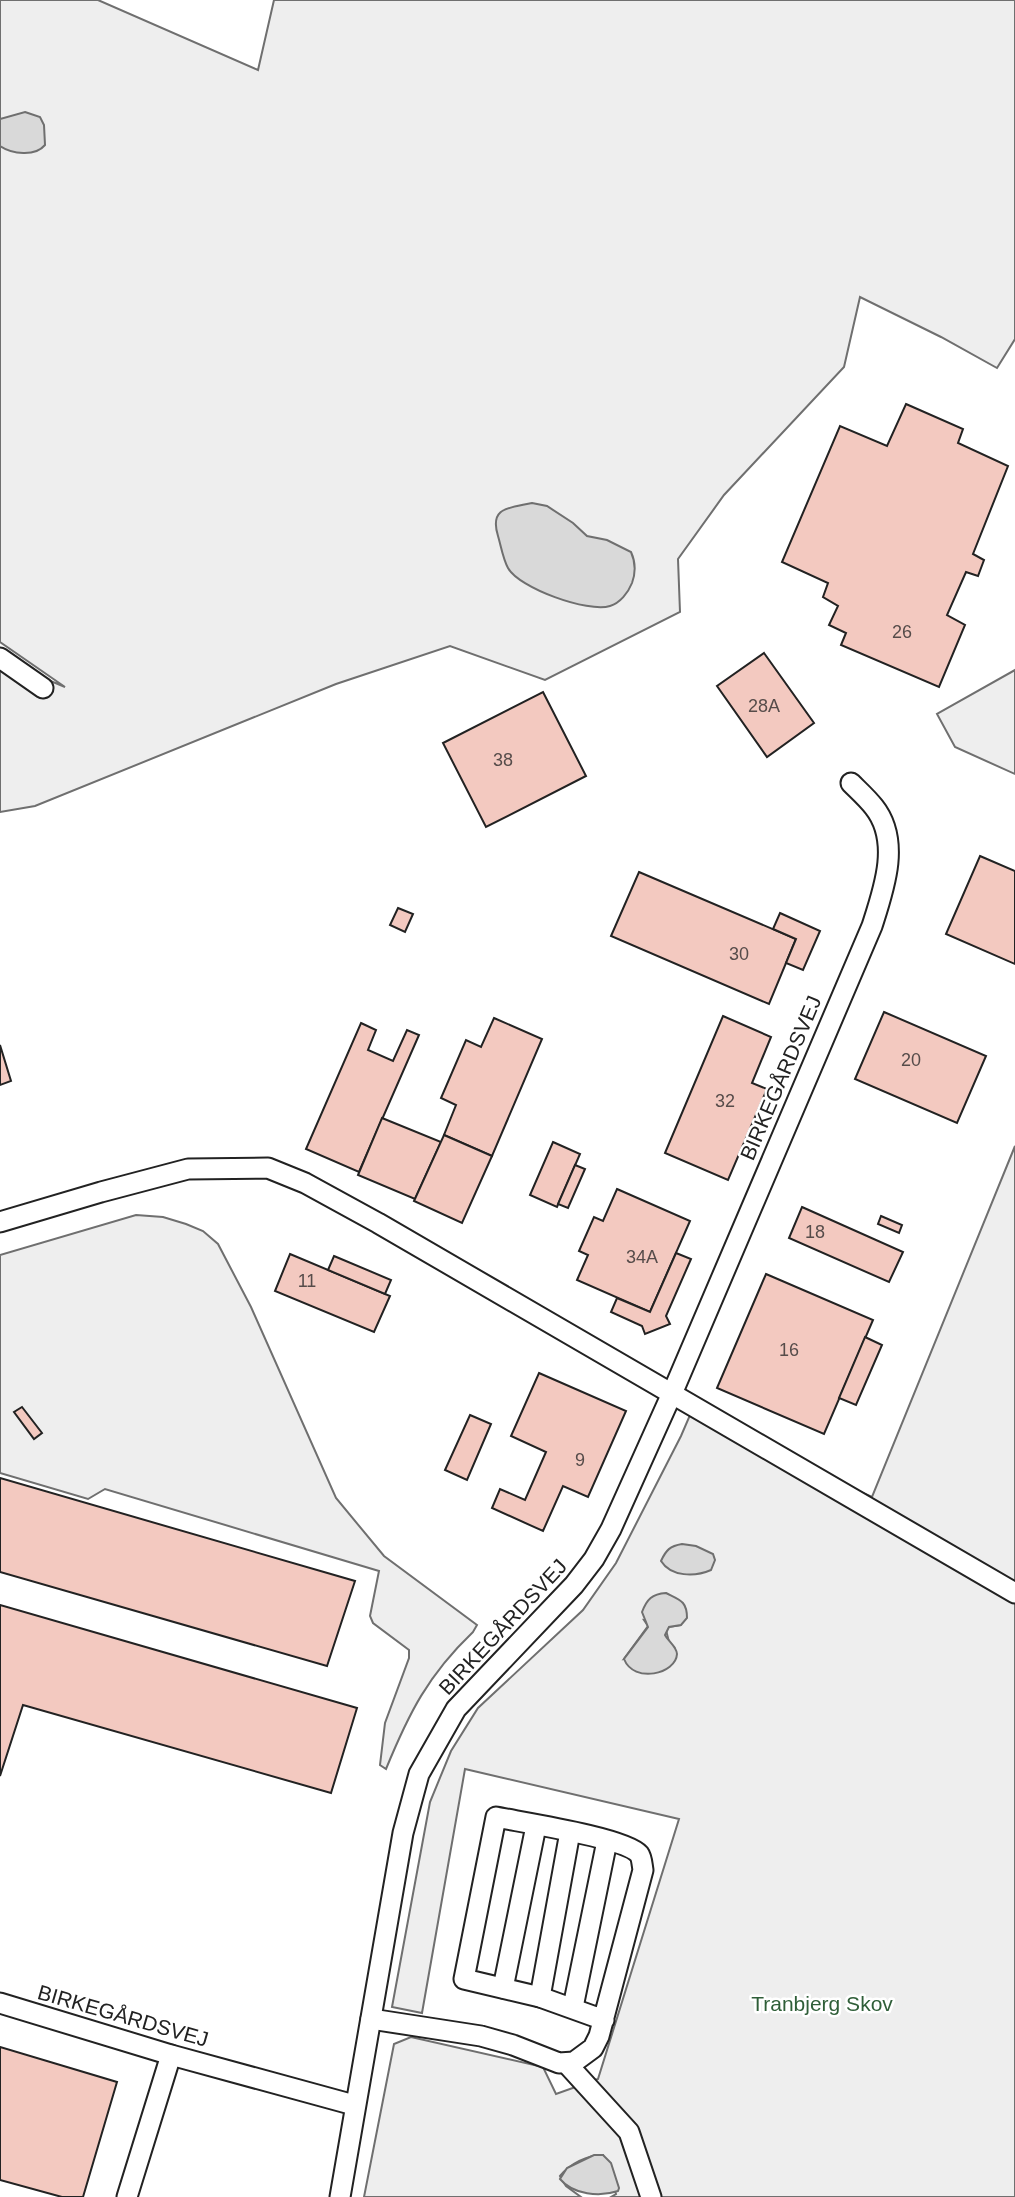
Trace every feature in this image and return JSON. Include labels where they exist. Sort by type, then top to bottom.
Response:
[{"type":"street","points":[[0,657],[43,688]]},
{"type":"street","name":"BIRKEGÅRDSVEJ","points":[[340,2197],[403,1833],[419,1774],[456,1709],[552,1610],[594,1559],[611,1529],[672,1394],[872,926],[883,894],[888,864],[887,834],[876,809],[851,783]]},
{"type":"street","points":[[0,1223],[188,1169],[268,1168],[305,1183],[378,1223],[1015,1593]]},
{"type":"street","points":[[371,2019],[481,2036],[559,2063],[574,2062],[593,2048],[604,2020],[643,1870],[639,1854],[625,1845],[496,1817],[464,1979],[540,1997],[604,2020]]},
{"type":"street","points":[[503,1988],[536,1826]]},
{"type":"street","points":[[540,1997],[570,1832]]},
{"type":"street","points":[[573,2007],[607,1841]]},
{"type":"street","name":"BIRKEGÅRDSVEJ","points":[[0,2003],[354,2105]]},
{"type":"street","points":[[127,2197],[171,2054]]},
{"type":"street","points":[[567,2064],[629,2132],[651,2197]]},
{"type":"green space","points":[[0,0],[98,0],[258,70],[274,0],[1015,0],[1015,339],[997,368],[860,297],[844,367],[724,495],[678,559],[680,612],[545,680],[450,646],[336,684],[35,806],[0,812],[0,660],[65,687],[0,642]]},
{"type":"green space","points":[[1015,670],[1015,774],[955,747],[937,714]]},
{"type":"green space","name":"Tranbjerg Skov","points":[[1015,1146],[1015,2197],[611,2197],[616,2194],[603,2155],[579,2161],[560,2176],[566,2186],[581,2197],[364,2197],[394,2044],[411,2037],[543,2067],[556,2094],[598,2079],[679,1819],[465,1769],[422,2013],[392,2007],[430,1802],[451,1751],[478,1708],[583,1610],[616,1563],[690,1415],[872,1497]],"holes":[[[644,1620],[681,1625],[668,1627],[666,1630],[669,1642],[674,1647],[624,1659],[648,1626]]]},
{"type":"green space","points":[[136,1215],[163,1217],[186,1224],[203,1231],[218,1244],[251,1307],[336,1498],[384,1556],[477,1625],[421,1696],[386,1769],[380,1765],[385,1723],[409,1658],[409,1650],[373,1623],[370,1616],[379,1571],[105,1489],[88,1499],[0,1473],[0,1255]]},
{"type":"shaded area","points":[[25,112],[40,117],[44,125],[45,145],[30,153],[11,151],[0,146],[0,119]]},
{"type":"shaded area","points":[[532,503],[547,506],[587,536],[607,540],[631,552],[635,564],[634,575],[632,583],[620,600],[610,606],[586,606],[539,591],[515,576],[503,557],[496,519],[503,510]]},
{"type":"shaded area","points":[[682,1544],[696,1546],[713,1554],[715,1560],[711,1570],[684,1574],[665,1566],[661,1561],[667,1551]]},
{"type":"shaded area","points":[[666,1593],[682,1602],[687,1612],[687,1618],[681,1625],[669,1627],[665,1635],[677,1651],[675,1661],[662,1671],[645,1674],[636,1672],[624,1659],[648,1627],[642,1612],[646,1604],[654,1596]]},
{"type":"shaded area","points":[[594,2155],[603,2155],[611,2163],[618,2191],[587,2193],[572,2188],[560,2179],[567,2168]]},
{"type":"building","points":[[906,404],[963,429],[958,443],[1008,466],[973,554],[984,560],[978,576],[966,572],[947,615],[965,625],[939,687],[841,645],[846,633],[829,625],[838,606],[823,597],[828,583],[782,562],[840,426],[887,446]]},
{"type":"building","points":[[764,653],[814,723],[767,757],[717,686]]},
{"type":"building","points":[[543,692],[586,776],[486,827],[443,743]]},
{"type":"building","points":[[980,856],[1015,871],[1015,964],[946,934]]},
{"type":"building","points":[[639,872],[796,939],[769,1004],[611,936]]},
{"type":"building","points":[[398,908],[413,914],[405,932],[390,925]]},
{"type":"building","points":[[780,913],[820,931],[803,970],[786,963],[796,939],[773,929]]},
{"type":"building","points":[[884,1012],[986,1056],[957,1123],[855,1079]]},
{"type":"building","points":[[723,1016],[771,1037],[752,1083],[767,1089],[728,1180],[665,1153]]},
{"type":"building","points":[[494,1018],[542,1039],[492,1156],[444,1135],[456,1105],[441,1098],[466,1040],[481,1047]]},
{"type":"building","points":[[361,1023],[376,1030],[368,1050],[393,1061],[407,1030],[419,1035],[359,1172],[306,1149]]},
{"type":"building","points":[[0,1045],[11,1081],[0,1085]]},
{"type":"building","points":[[382,1118],[441,1142],[415,1199],[358,1175]]},
{"type":"building","points":[[444,1135],[492,1156],[462,1223],[414,1201]]},
{"type":"building","points":[[553,1142],[580,1154],[557,1207],[530,1195]]},
{"type":"building","points":[[575,1165],[585,1169],[568,1208],[558,1204]]},
{"type":"building","points":[[617,1189],[690,1221],[650,1312],[577,1280],[588,1255],[579,1251],[594,1217],[603,1221]]},
{"type":"building","points":[[802,1207],[903,1252],[889,1282],[789,1238]]},
{"type":"building","points":[[881,1216],[902,1225],[899,1233],[878,1224]]},
{"type":"building","points":[[676,1253],[691,1259],[666,1316],[670,1324],[645,1334],[642,1326],[611,1312],[617,1298],[650,1312]]},
{"type":"building","points":[[290,1254],[390,1296],[374,1332],[275,1291]]},
{"type":"building","points":[[334,1256],[391,1280],[385,1294],[328,1270]]},
{"type":"building","points":[[766,1274],[873,1320],[824,1434],[717,1388]]},
{"type":"building","points":[[865,1337],[882,1345],[856,1405],[839,1398]]},
{"type":"building","points":[[539,1373],[626,1411],[588,1497],[563,1486],[543,1531],[492,1508],[500,1489],[525,1500],[546,1452],[511,1436]]},
{"type":"building","points":[[22,1407],[42,1433],[34,1439],[14,1412]]},
{"type":"building","points":[[470,1415],[491,1424],[467,1480],[445,1470]]},
{"type":"building","points":[[0,1478],[355,1581],[327,1666],[0,1572]]},
{"type":"building","points":[[0,1605],[357,1708],[331,1793],[23,1705],[0,1776]]},
{"type":"building","points":[[0,2047],[117,2082],[83,2197],[62,2197],[0,2180]]}]
